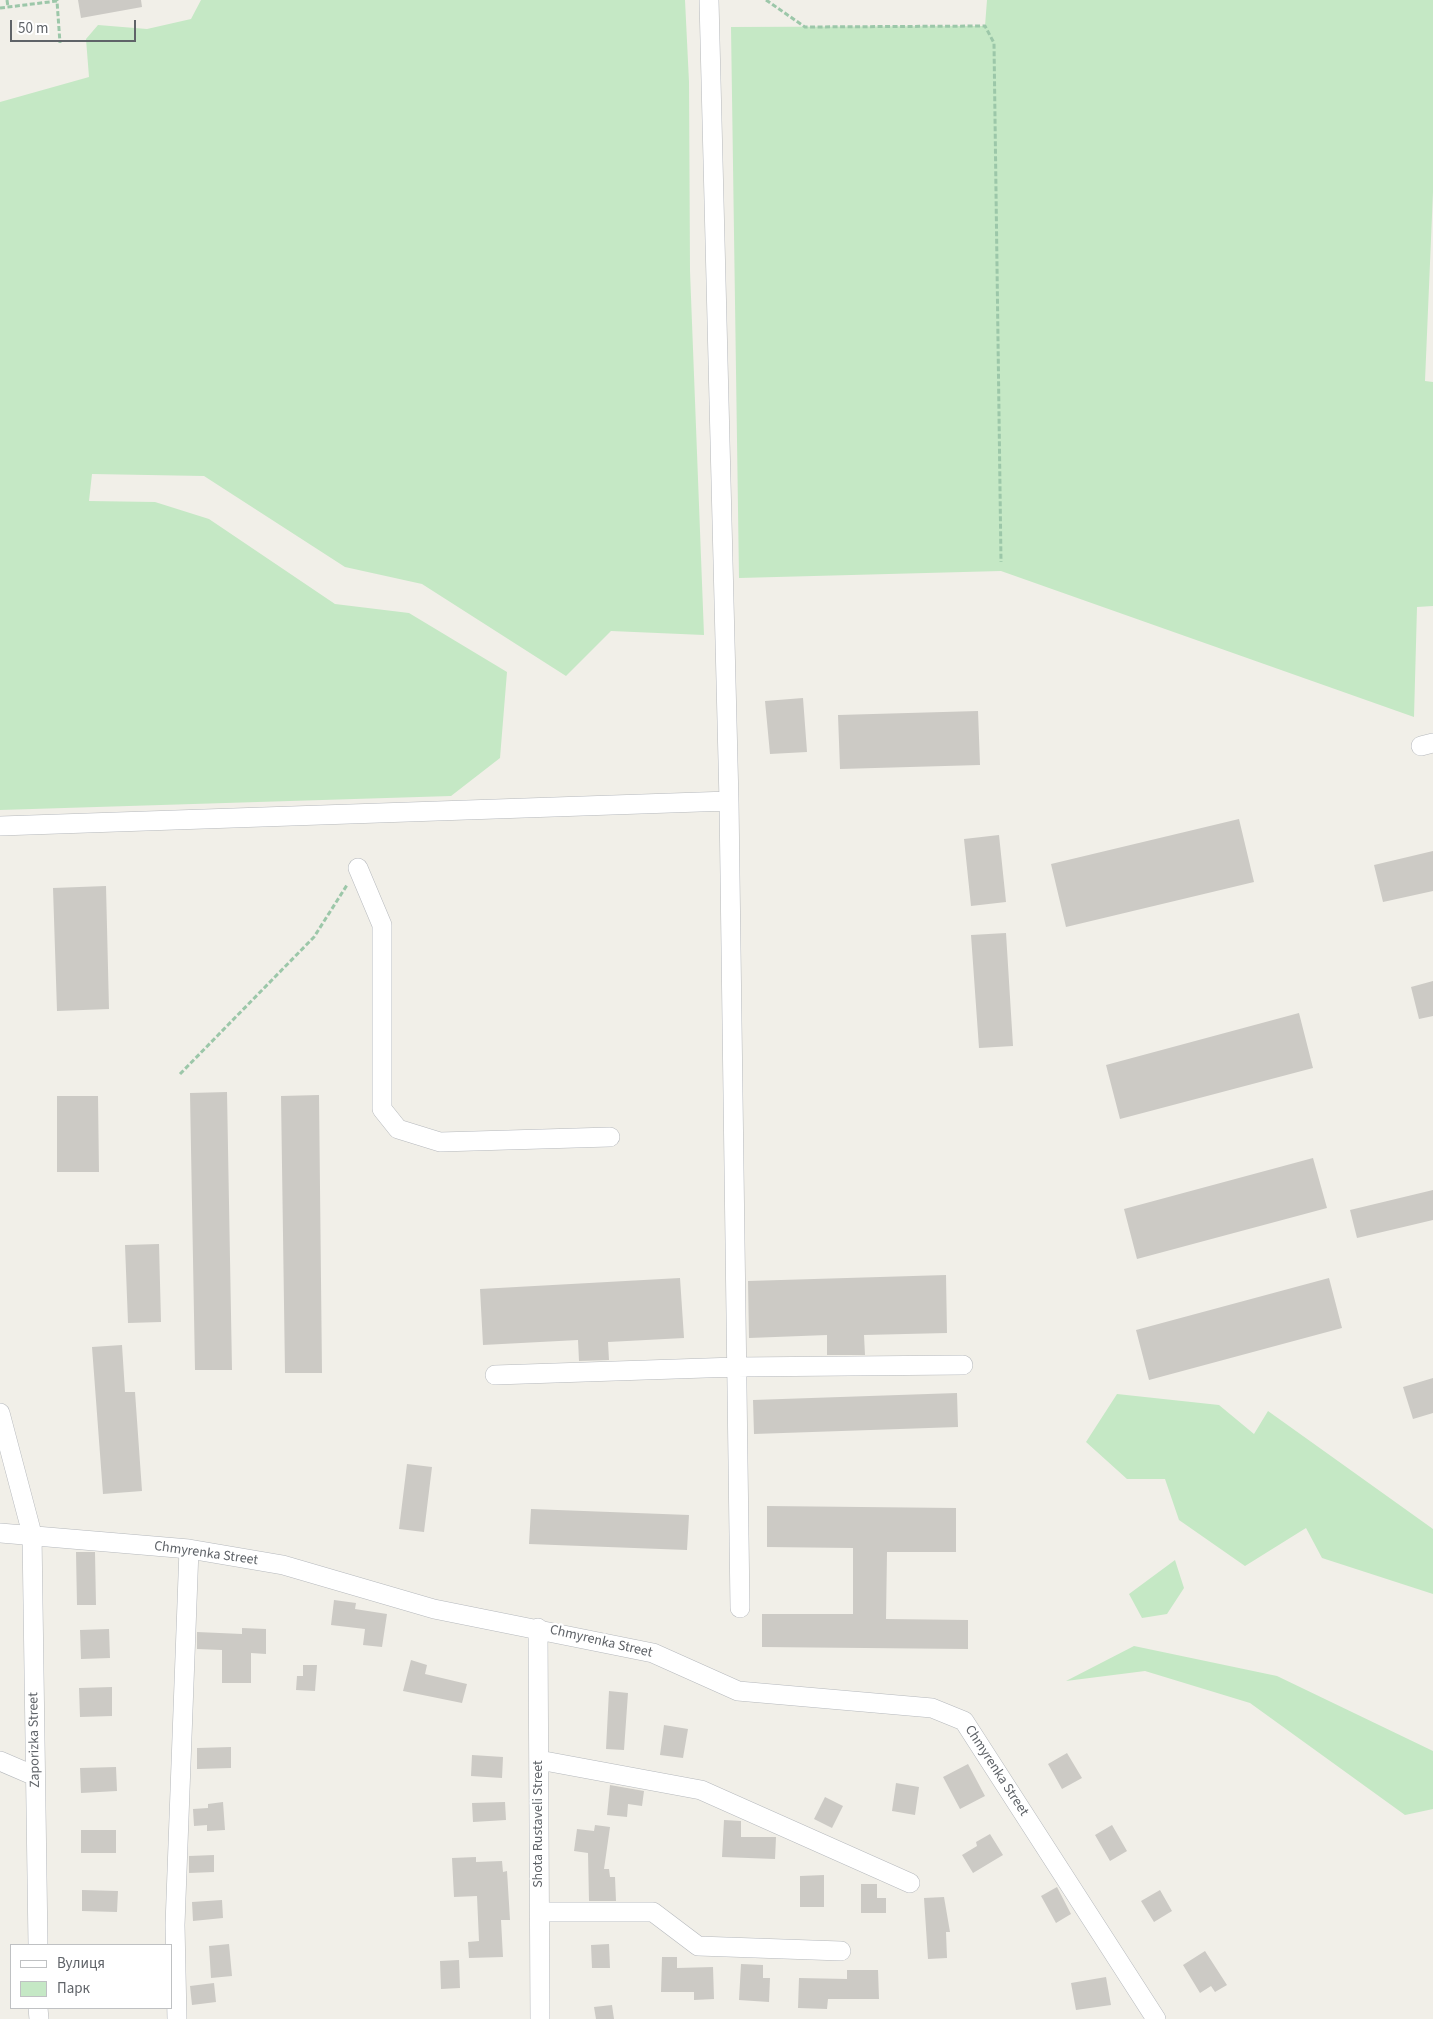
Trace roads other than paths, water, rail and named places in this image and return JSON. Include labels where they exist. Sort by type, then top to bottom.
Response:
[{"type":"street","points":[[709,0],[729,801],[740,1608]]},
{"type":"street","points":[[0,826],[729,801]]},
{"type":"street","points":[[358,868],[382,925],[382,1109],[398,1129],[440,1142],[610,1137]]},
{"type":"street","points":[[495,1375],[736,1367],[963,1365]]},
{"type":"street","name":"Zaporizka Street","points":[[0,1412],[32,1534],[38,1944]]},
{"type":"street","points":[[0,1533],[32,1534]]},
{"type":"street","name":"Chmyrenka Street","points":[[32,1534],[188,1549],[283,1565],[434,1609],[538,1628],[653,1653],[738,1691],[932,1708],[964,1721],[1156,2019]]},
{"type":"street","points":[[177,2019],[176,1925],[188,1549]]},
{"type":"street","name":"Shota Rustaveli Street","points":[[538,1628],[540,2019]]},
{"type":"street","points":[[539,1760],[701,1790],[910,1883]]},
{"type":"street","points":[[0,1761],[35,1776]]},
{"type":"street","points":[[540,1912],[653,1912],[698,1946],[841,1951]]}]
